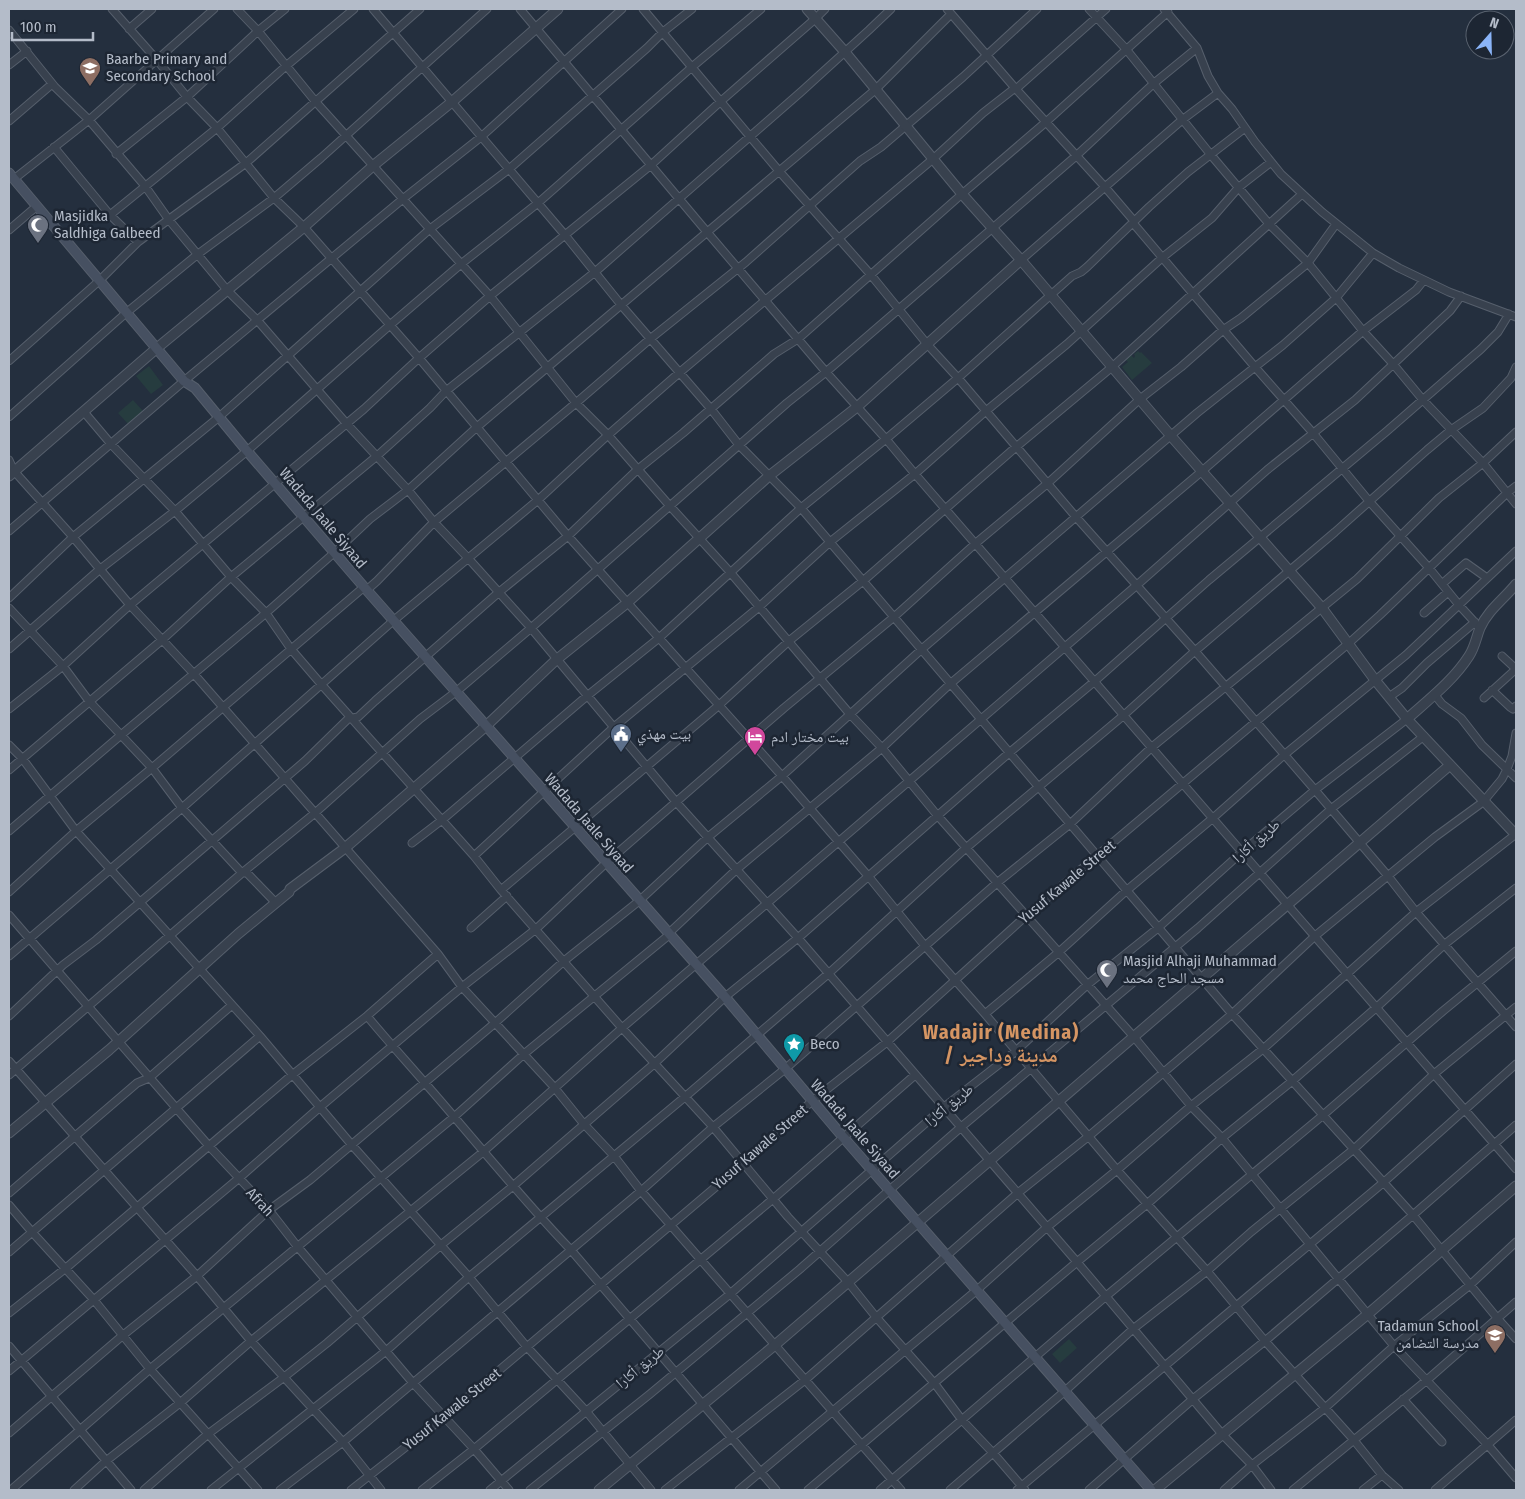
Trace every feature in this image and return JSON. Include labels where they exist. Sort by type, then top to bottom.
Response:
[{"type":"main road","name":"Wadada Jaale Siyaad","points":[[11,176],[184,381],[195,388],[364,587],[724,997],[842,1137],[1151,1490]]},
{"type":"street","points":[[112,9],[187,97],[218,128],[274,198],[304,227],[419,358],[568,536],[718,706],[750,739],[869,877],[925,946],[1176,1238],[1207,1271],[1265,1341],[1353,1439],[1382,1475],[1399,1490]]},
{"type":"street","points":[[129,29],[152,9]]},
{"type":"street","points":[[11,176],[89,120],[214,9]]},
{"type":"street","points":[[237,9],[258,30],[315,101],[490,296],[576,403],[608,435],[669,506],[730,572],[850,714],[882,748],[937,815],[1134,1037],[1191,1106],[1222,1138],[1394,1346],[1487,1444],[1516,1478]]},
{"type":"street","points":[[116,154],[187,97],[258,30],[285,9]]},
{"type":"street","points":[[110,215],[218,128],[286,66],[354,9]]},
{"type":"street","points":[[373,9],[565,235],[739,445],[801,508],[1126,891],[1291,1082],[1384,1182],[1516,1339]]},
{"type":"street","points":[[9,362],[99,281],[138,242],[246,163],[420,9]]},
{"type":"street","points":[[9,417],[126,313],[198,254],[274,198],[487,9]]},
{"type":"street","points":[[520,9],[856,407],[886,439],[1516,1169]]},
{"type":"street","points":[[12,474],[157,348],[304,227],[374,165],[453,102],[558,9]]},
{"type":"street","points":[[9,530],[184,381],[404,198],[481,137],[622,9]]},
{"type":"street","points":[[643,9],[779,171],[871,275],[927,344],[1076,517],[1195,650],[1388,876],[1416,912],[1516,1027]]},
{"type":"street","points":[[9,598],[73,537],[219,417],[430,229],[509,169],[663,32],[692,9]]},
{"type":"street","points":[[9,650],[99,570],[175,511],[247,451],[461,264],[538,203],[623,130],[692,67],[761,9]]},
{"type":"street","points":[[739,1490],[977,1290],[1046,1228],[1191,1106],[1263,1049],[1416,912],[1516,835],[1407,719],[1375,680],[1322,608],[1201,472],[1021,260],[962,194],[906,125],[874,90],[845,52],[807,9]]},
{"type":"street","points":[[9,709],[364,409],[490,296],[651,166],[825,9]]},
{"type":"street","points":[[9,770],[89,700],[162,640],[231,577],[377,456],[446,391],[594,272],[845,52],[890,9]]},
{"type":"street","points":[[9,892],[76,831],[364,587],[369,588],[434,522],[650,339],[738,268],[860,161],[881,147],[963,77],[1037,9]]},
{"type":"street","points":[[1089,9],[1126,49],[1210,155],[1270,224],[1308,263],[1363,331],[1394,364],[1423,400],[1483,463],[1516,504]]},
{"type":"street","points":[[9,956],[182,808],[393,620],[538,500],[679,373],[934,159],[983,113],[1015,88],[1106,9]]},
{"type":"street","points":[[9,831],[121,734],[266,614],[370,519],[408,490],[477,427],[622,306],[874,90],[950,11],[1015,88],[1105,187],[1223,330],[1313,433],[1341,469],[1478,625],[1477,639],[1470,655],[1451,679],[1407,719]]},
{"type":"street","points":[[9,1016],[57,970],[140,902],[318,749],[348,719],[358,717],[363,713],[498,593],[568,536],[638,470],[684,433],[710,408],[774,354],[798,339],[1046,122],[1166,11],[1198,48],[1208,76],[1218,93],[1271,162],[1302,194],[1336,224],[1373,253],[1424,280],[1460,296],[1513,315],[1481,349],[1423,400],[1259,537],[1095,681],[937,815],[798,938],[724,997],[655,1063],[513,1186],[283,1378],[208,1434],[144,1490]]},
{"type":"street","points":[[9,30],[52,84],[89,120],[145,186],[169,220],[227,290],[258,321],[346,423],[530,628],[645,766],[707,838],[798,938],[1077,1262],[1222,1434],[1252,1465],[1271,1490]]},
{"type":"street","points":[[9,1075],[242,872],[315,813],[420,719],[457,691],[530,628],[787,403],[826,372],[1076,156],[1153,84],[1198,48]]},
{"type":"street","points":[[9,65],[26,51]]},
{"type":"street","points":[[9,121],[52,84]]},
{"type":"street","points":[[9,1133],[118,1041],[289,892],[290,889],[345,848],[486,726],[556,660],[627,603],[769,476],[856,407],[1182,120],[1218,93]]},
{"type":"street","points":[[412,843],[659,638],[801,508],[958,378],[1050,294],[1072,276],[1087,267],[1188,172],[1245,128]]},
{"type":"street","points":[[54,146],[110,215],[138,242]]},
{"type":"street","points":[[474,856],[614,727],[759,607],[830,542],[915,474],[1164,257],[1212,218],[1239,188],[1271,162]]},
{"type":"street","points":[[501,890],[718,706],[789,641],[864,581],[1016,447],[1112,367],[1302,194]]},
{"type":"street","points":[[9,230],[37,206]]},
{"type":"street","points":[[9,1371],[238,1179],[462,987],[536,929],[606,863],[784,708],[894,617],[976,543],[1048,483],[1140,399],[1308,263],[1336,224]]},
{"type":"street","points":[[9,1433],[122,1336],[197,1276],[269,1210],[310,1180],[495,1022],[564,960],[639,901],[707,838],[782,776],[922,649],[1171,436],[1283,345],[1336,298],[1373,253]]},
{"type":"street","points":[[11,1490],[150,1369],[454,1117],[524,1054],[669,935],[737,870],[882,748],[950,684],[1106,550],[1201,472],[1363,331],[1416,290],[1424,280]]},
{"type":"street","points":[[74,1490],[106,1461],[180,1403],[410,1210],[483,1152],[622,1028],[768,905],[909,780],[1137,586],[1267,470],[1341,411],[1450,312],[1460,296]]},
{"type":"street","points":[[210,1490],[386,1351],[469,1277],[686,1096],[828,974],[966,848],[1124,715],[1195,650],[1451,430],[1483,408],[1514,376],[1516,367]]},
{"type":"street","points":[[84,412],[110,444],[175,511],[231,577],[266,614],[291,649],[321,684],[383,752],[622,1028],[686,1096],[801,1232],[848,1282],[935,1384],[962,1420],[994,1454],[1021,1489],[1094,1424],[1384,1182],[1516,1064]]},
{"type":"street","points":[[280,1490],[343,1442],[641,1192],[713,1127],[785,1069],[998,882],[1070,824],[1152,747],[1357,579],[1439,498],[1483,463],[1516,432]]},
{"type":"street","points":[[9,460],[12,474],[73,537],[99,570],[254,742],[438,954],[462,987],[614,1156],[641,1192],[901,1490]]},
{"type":"street","name":"Yusuf Kawale Street","points":[[351,1490],[444,1417],[744,1163],[812,1101],[887,1042],[1027,915],[1098,857],[1255,721],[1349,643],[1516,486]]},
{"type":"street","points":[[985,1014],[1059,952],[1126,891],[1284,755],[1406,655],[1516,551]]},
{"type":"street","points":[[1442,584],[1466,563],[1487,578]]},
{"type":"street","points":[[1389,697],[1402,688],[1448,644],[1478,625],[1494,605],[1515,588]]},
{"type":"street","points":[[1424,613],[1448,592]]},
{"type":"street","points":[[9,608],[62,666],[89,700],[152,768],[182,808],[242,872],[247,873],[276,903]]},
{"type":"street","points":[[1484,698],[1516,669],[1502,656]]},
{"type":"street","points":[[1492,690],[1510,707],[1513,709],[1516,706]]},
{"type":"street","points":[[1434,694],[1442,704],[1461,718],[1482,745],[1516,778]]},
{"type":"street","name":"طريق أكارا","points":[[490,1490],[730,1294],[944,1108],[1016,1051],[1087,986],[1158,928],[1242,852],[1315,790],[1407,719]]},
{"type":"street","points":[[665,1490],[804,1380],[1018,1193],[1089,1136],[1232,1014],[1316,936],[1435,837],[1483,802],[1507,769],[1515,746],[1516,734]]},
{"type":"street","points":[[530,1490],[800,1269],[960,1128],[1175,947],[1331,809],[1403,755],[1424,736]]},
{"type":"street","points":[[9,745],[22,758],[76,831],[260,1036],[351,1144],[469,1277],[527,1347],[586,1411],[651,1490]]},
{"type":"street","points":[[599,1490],[775,1345],[1450,765]]},
{"type":"street","points":[[808,1490],[1147,1204],[1222,1138],[1291,1082],[1377,1008],[1445,944],[1516,888]]},
{"type":"street","points":[[471,928],[507,896]]},
{"type":"street","name":"Afrah","points":[[9,915],[238,1179],[269,1210],[297,1246],[413,1383],[509,1490]]},
{"type":"street","points":[[880,1490],[1105,1297],[1516,951]]},
{"type":"street","points":[[9,1314],[66,1268],[292,1075],[368,1016],[438,954]]},
{"type":"street","points":[[9,1193],[137,1083],[149,1078],[232,1005]]},
{"type":"street","points":[[950,1490],[1065,1392],[1133,1330],[1354,1149],[1434,1074],[1516,1007]]},
{"type":"street","points":[[368,1016],[392,1047],[540,1218],[571,1250],[776,1490]]},
{"type":"street","points":[[9,1252],[260,1036]]},
{"type":"street","points":[[9,1061],[166,1240],[251,1342],[311,1410],[343,1442],[381,1490]]},
{"type":"street","points":[[422,1490],[474,1449],[773,1199],[914,1075]]},
{"type":"street","points":[[1089,1490],[1193,1399],[1413,1216],[1516,1125]]},
{"type":"street","points":[[1156,1490],[1368,1314],[1516,1186]]},
{"type":"street","points":[[9,1205],[94,1300],[150,1369],[258,1490]]},
{"type":"street","points":[[1224,1490],[1252,1465],[1325,1408],[1394,1346],[1470,1285],[1516,1242]]},
{"type":"street","points":[[1293,1490],[1427,1380],[1516,1302]]},
{"type":"street","points":[[9,1346],[131,1490]]},
{"type":"street","points":[[1403,1399],[1442,1442]]},
{"type":"street","points":[[1435,1490],[1516,1420]]},
{"type":"street","points":[[1363,1490],[1382,1475]]},
{"type":"green space","points":[[1138,351],[1152,363],[1132,380],[1122,367],[1128,362],[1126,360],[1131,355],[1134,358],[1134,354]]},
{"type":"green space","points":[[149,366],[163,385],[151,394],[136,376]]},
{"type":"green space","points":[[133,400],[143,411],[128,424],[118,413]]},
{"type":"green space","points":[[1069,1339],[1077,1348],[1060,1363],[1052,1354]]},
{"type":"place","name":"Baarbe Primary and Secondary School","points":[[90,87]]},
{"type":"place","name":"Masjidka Saldhiga Galbeed","points":[[38,244]]},
{"type":"place","name":"بيت مهذي","points":[[621,753]]},
{"type":"place","name":"بيت مختار ادم","points":[[755,756]]},
{"type":"place","name":"Masjid Alhaji Muhammad مسجد الحاج محمد","points":[[1107,989]]},
{"type":"place","name":"Beco","points":[[794,1063]]},
{"type":"place","name":"Tadamun School مدرسة التضامن","points":[[1495,1354]]},
{"type":"district","name":"Wadajir (Medina) / مدينة وداجير","points":[[1001,1044]]}]
